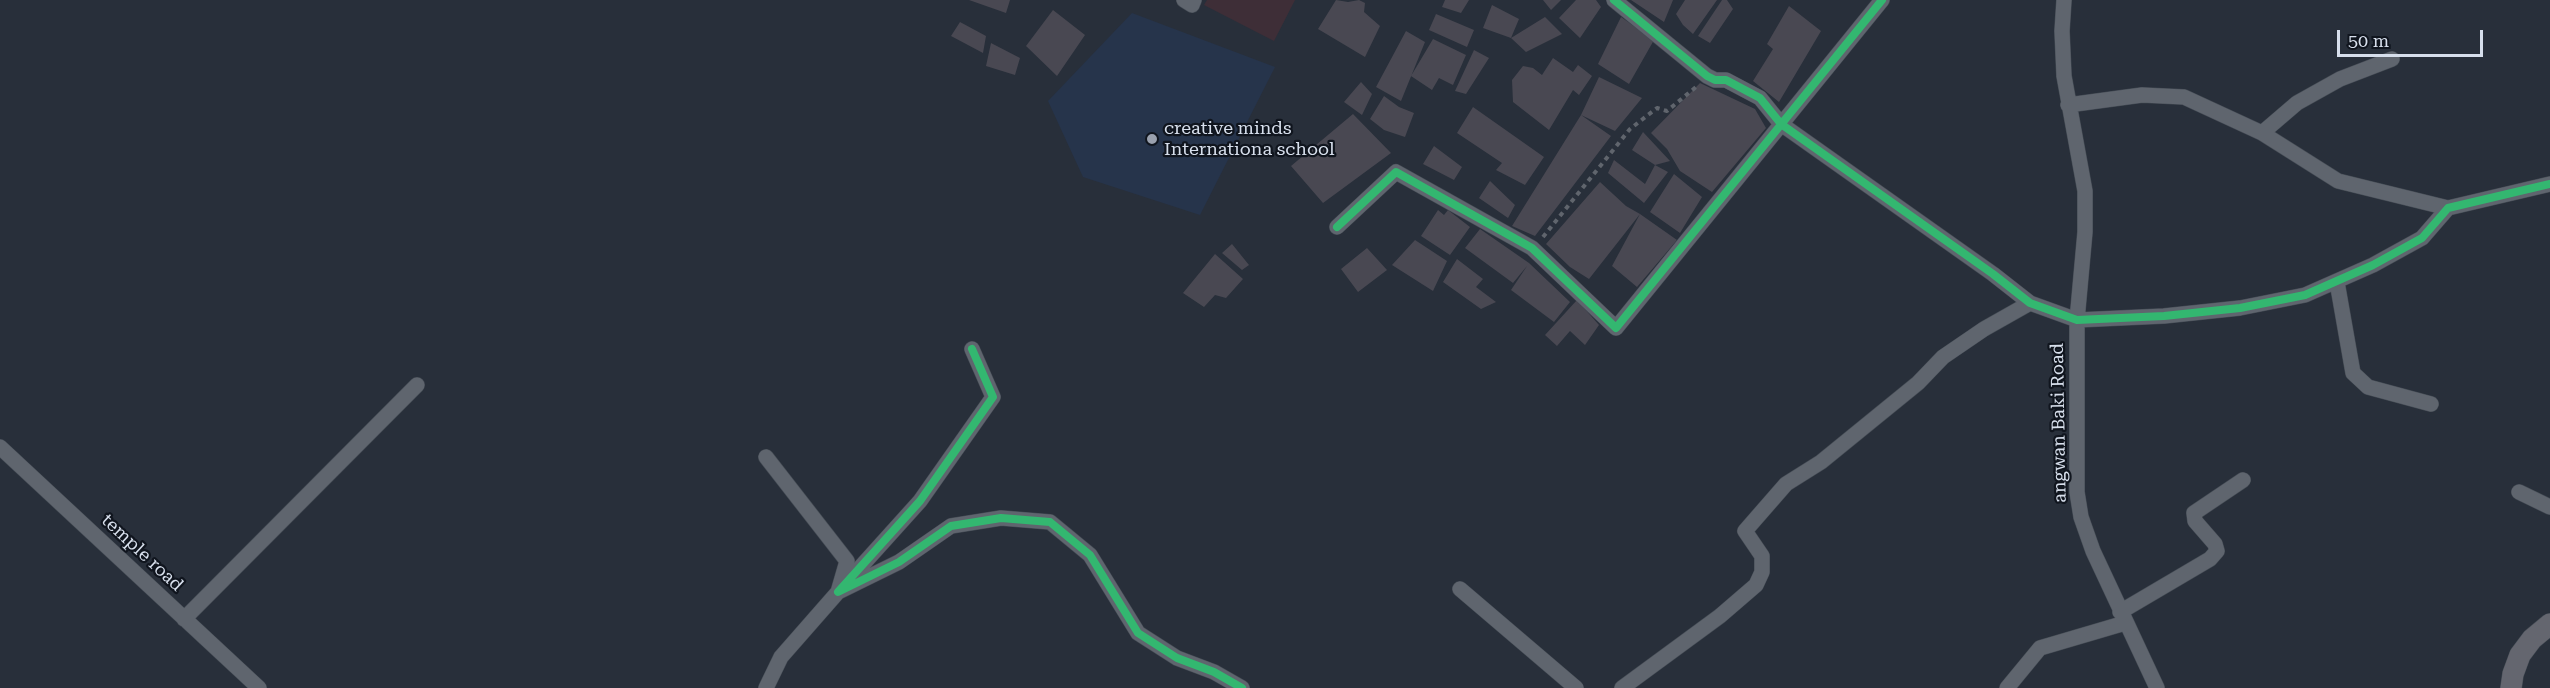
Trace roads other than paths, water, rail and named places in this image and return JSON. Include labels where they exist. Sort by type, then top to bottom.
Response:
[{"type":"street","points":[[1184,0],[1192,5],[1194,0]]},
{"type":"street","points":[[1614,0],[1707,76],[1715,80],[1726,80],[1760,98],[1781,124],[1993,274],[2030,303],[2077,320],[2164,316],[2240,308],[2305,295],[2337,282],[2422,238],[2448,208]]},
{"type":"street","points":[[1337,227],[1396,172],[1532,248],[1616,328],[1882,0]]},
{"type":"street","name":"angwan Baki Road","points":[[2064,0],[2062,31],[2068,105],[2078,144],[2085,191],[2085,232],[2077,320],[2077,492],[2081,517],[2093,551],[2157,688]]},
{"type":"street","points":[[2262,133],[2297,103],[2340,78],[2392,59]]},
{"type":"street","points":[[2068,105],[2142,95],[2184,97],[2262,133],[2338,181],[2448,208],[2550,184]]},
{"type":"street","points":[[2337,282],[2353,373],[2368,387],[2430,404]]},
{"type":"street","points":[[1622,688],[1720,616],[1755,585],[1762,572],[1762,556],[1745,531],[1786,484],[1821,462],[1918,383],[1943,357],[1984,329],[2030,303]]},
{"type":"street","points":[[766,688],[781,657],[920,501],[993,397],[972,349]]},
{"type":"street","points":[[184,619],[417,385]]},
{"type":"street","name":"temple road","points":[[0,447],[259,688]]},
{"type":"street","points":[[766,457],[847,561],[838,592]]},
{"type":"street","points":[[2011,686],[2040,648],[2123,617],[2211,559],[2217,551],[2215,544],[2195,521],[2194,513],[2243,480]]},
{"type":"street","points":[[2519,492],[2550,507]]},
{"type":"street","points":[[838,592],[899,562],[951,526],[1001,518],[1050,522],[1090,555],[1138,633],[1177,658],[1214,672],[1242,688]]},
{"type":"street","points":[[1460,588],[1576,688]]},
{"type":"street","points":[[2511,688],[2520,655],[2532,639],[2550,624]]},
{"type":"place","name":"creative minds Internationa school","points":[[1152,139]]}]
